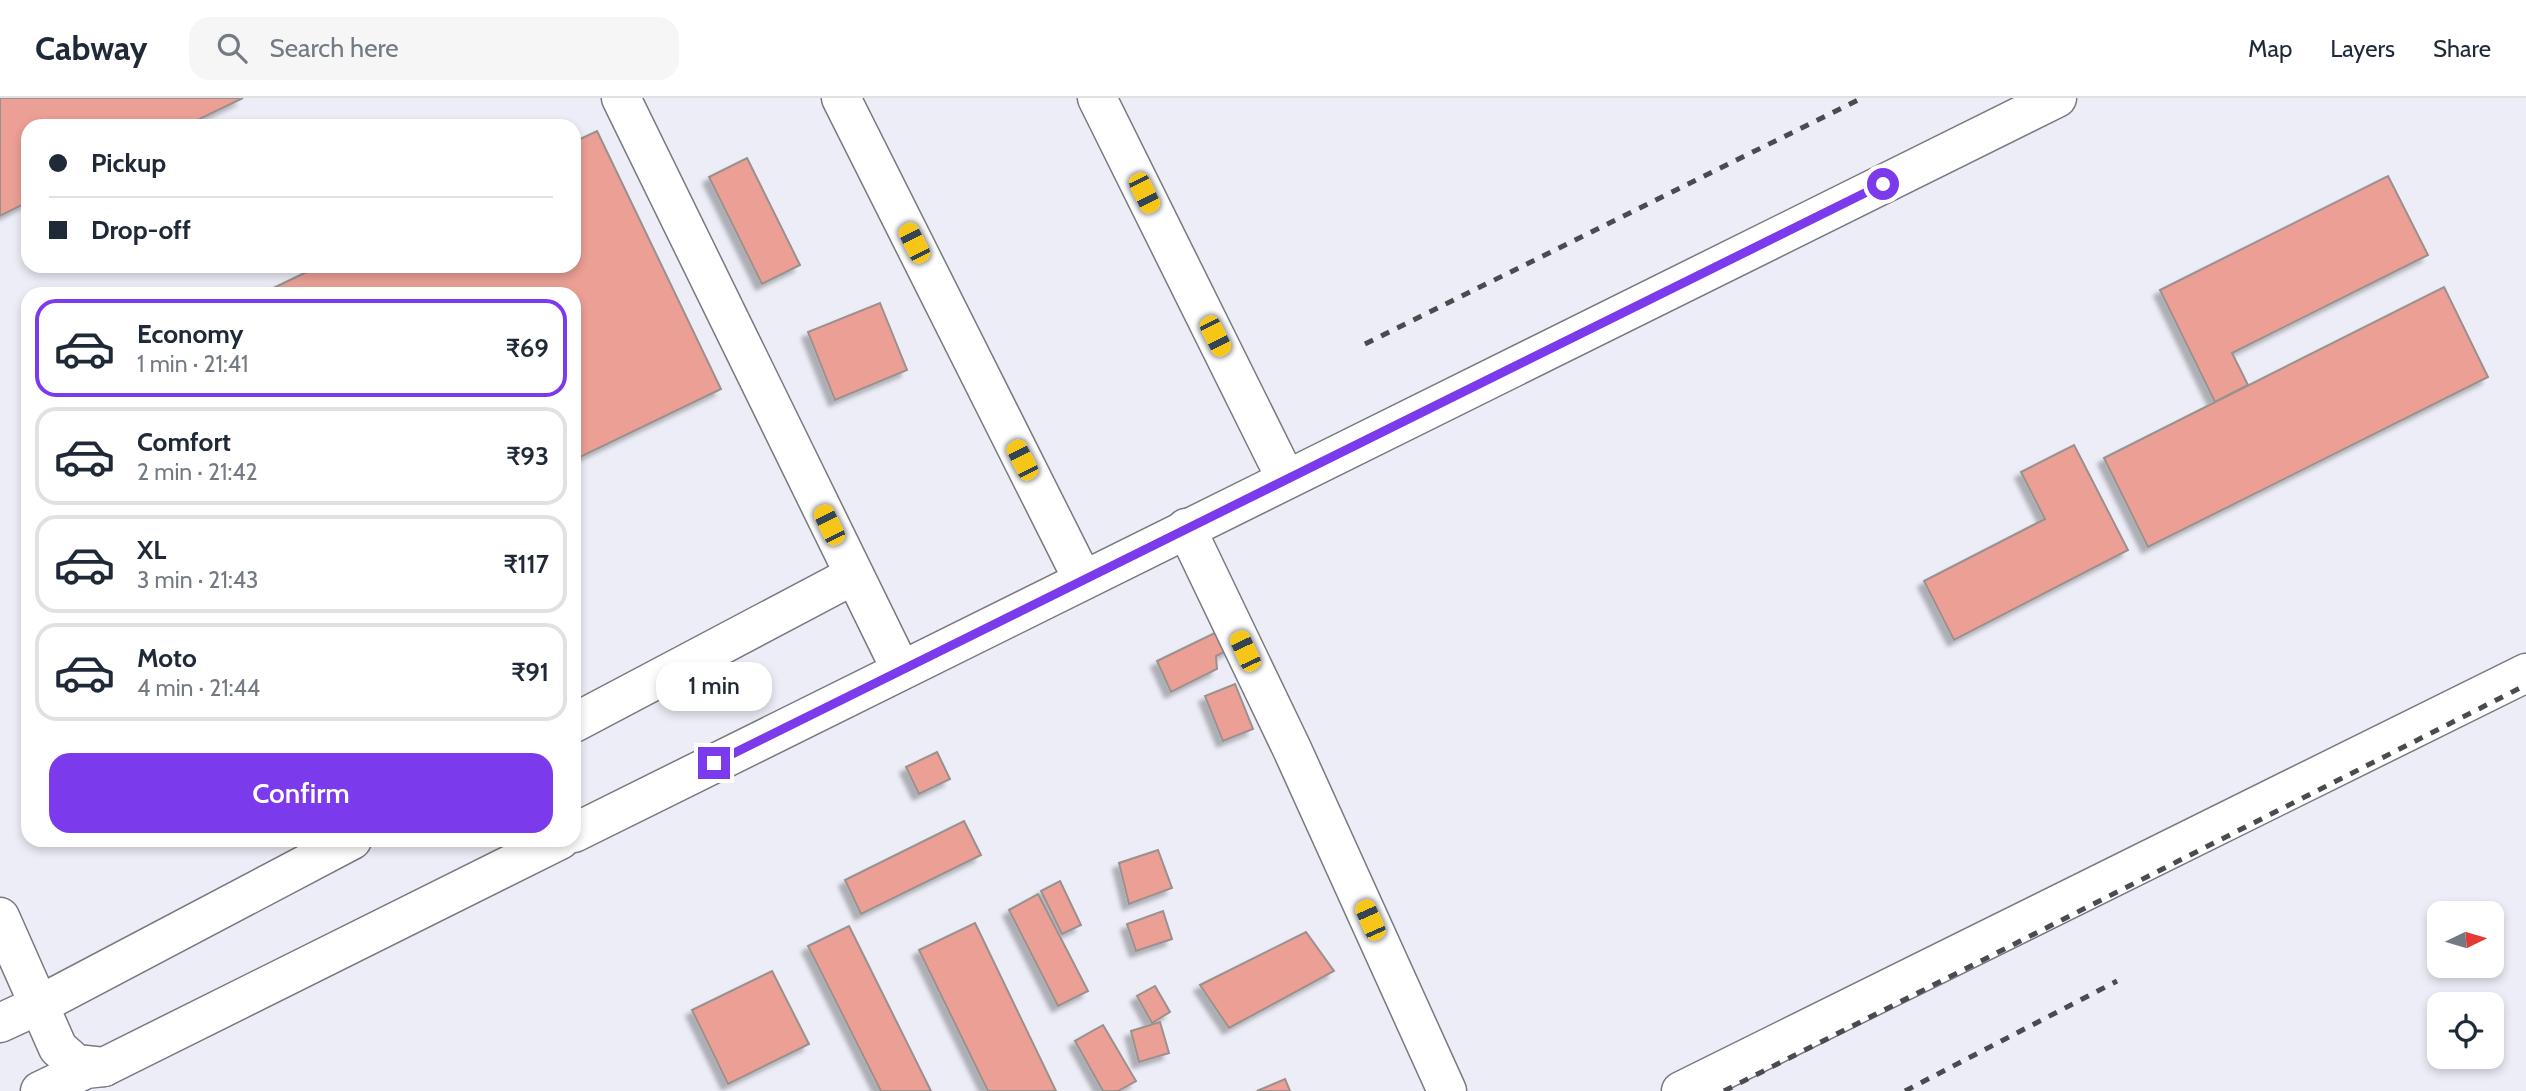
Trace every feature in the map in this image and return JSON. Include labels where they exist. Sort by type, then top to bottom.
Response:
[{"type":"lane","points":[[621,98],[901,670]]},
{"type":"lane","points":[[841,98],[1083,580]]},
{"type":"lane","points":[[1097,98],[1286,479]]},
{"type":"lane","points":[[581,830],[2057,98]]},
{"type":"lane","points":[[1186,528],[1293,749],[1447,1091]]},
{"type":"lane","points":[[581,719],[854,575]]},
{"type":"lane","points":[[1681,1091],[2526,673]]},
{"type":"lane","points":[[0,1023],[339,847]]},
{"type":"lane","points":[[40,1091],[86,1069],[104,1067],[546,847]]},
{"type":"lane","points":[[0,917],[58,1048],[75,1065],[104,1067]]},
{"type":"building","points":[[0,98],[243,98],[200,119],[21,119],[21,206],[0,216]]},
{"type":"building","points":[[597,131],[721,389],[581,457],[581,287],[276,287],[304,273],[581,273],[581,139]]},
{"type":"building","points":[[747,158],[800,265],[762,284],[709,177]]},
{"type":"building","points":[[2388,176],[2428,255],[2232,353],[2248,385],[2215,402],[2160,290]]},
{"type":"building","points":[[2444,287],[2488,377],[2148,547],[2104,458]]},
{"type":"building","points":[[880,303],[907,370],[835,400],[808,332]]},
{"type":"building","points":[[2074,445],[2128,550],[1954,640],[1924,581],[2045,519],[2021,472]]},
{"type":"building","points":[[1229,626],[1238,645],[1216,656],[1217,669],[1171,692],[1157,661]]},
{"type":"building","points":[[1235,684],[1253,729],[1223,741],[1205,696]]},
{"type":"building","points":[[937,752],[950,779],[919,794],[906,767]]},
{"type":"building","points":[[964,821],[981,855],[861,914],[845,880]]},
{"type":"building","points":[[1158,850],[1172,888],[1129,904],[1119,863]]},
{"type":"building","points":[[1060,881],[1081,925],[1062,934],[1041,891]]},
{"type":"building","points":[[1038,894],[1088,991],[1058,1006],[1009,910]]},
{"type":"building","points":[[1163,911],[1172,939],[1136,951],[1127,924]]},
{"type":"building","points":[[975,923],[1056,1091],[988,1091],[919,950]]},
{"type":"building","points":[[849,926],[931,1091],[881,1091],[808,946]]},
{"type":"building","points":[[1306,932],[1334,971],[1229,1028],[1200,985]]},
{"type":"building","points":[[772,971],[809,1044],[728,1084],[692,1010]]},
{"type":"building","points":[[1155,986],[1170,1012],[1152,1023],[1137,996]]},
{"type":"building","points":[[1160,1022],[1169,1053],[1139,1062],[1131,1031]]},
{"type":"building","points":[[1103,1025],[1136,1081],[1118,1091],[1103,1091],[1075,1041]]},
{"type":"building","points":[[1285,1079],[1290,1091],[1257,1091]]},
{"type":"railway","points":[[1365,344],[1862,98]]},
{"type":"railway","points":[[1724,1091],[2526,685]]},
{"type":"railway","points":[[1905,1091],[2117,981]]},
{"type":"route","points":[[714,763],[1883,184]]}]
